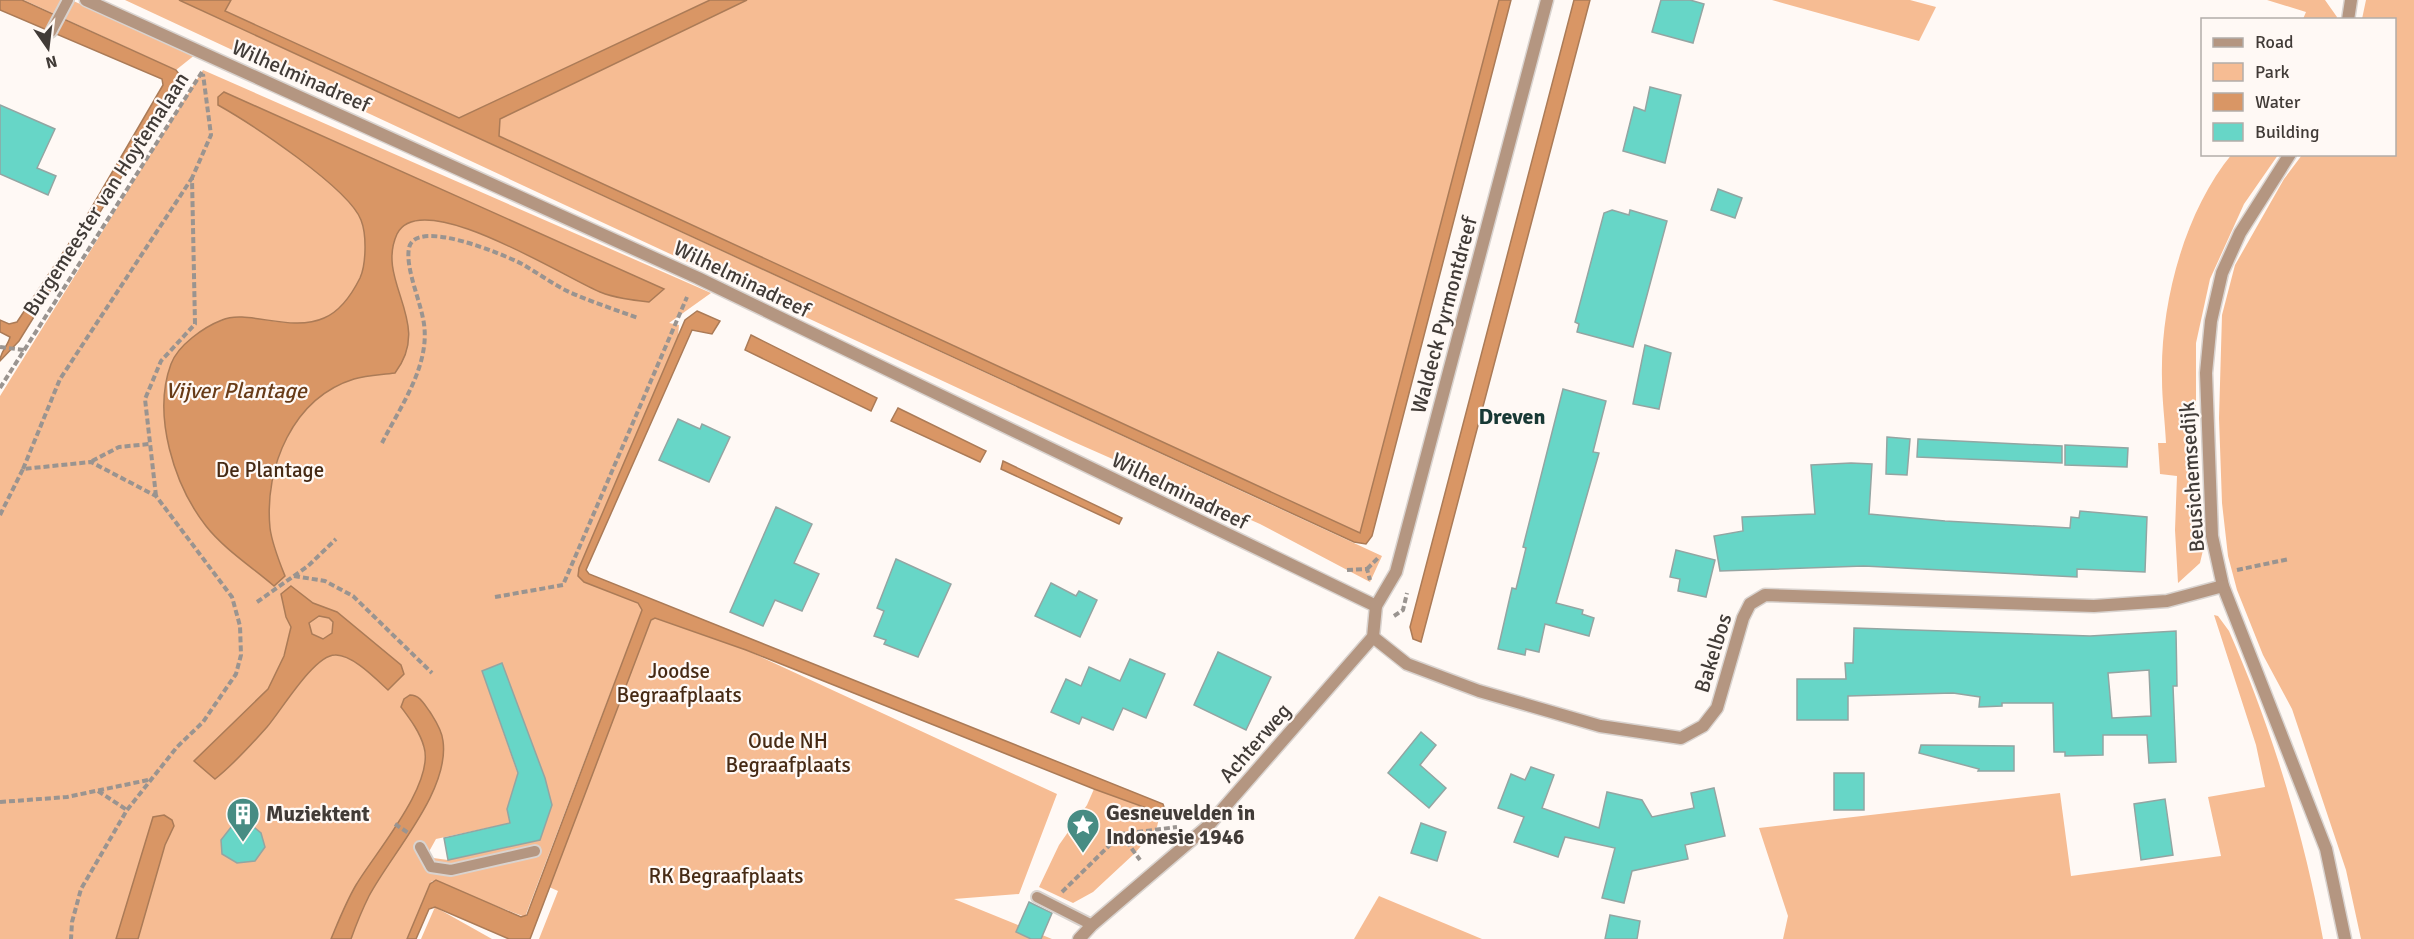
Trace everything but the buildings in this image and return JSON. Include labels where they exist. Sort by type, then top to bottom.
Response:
[{"type":"street","name":"Wilhelminadreef","points":[[86,0],[698,279],[1376,606]]},
{"type":"street","name":"Waldeck Pyrmontdreef","points":[[1373,637],[1376,606],[1396,572],[1547,0]]},
{"type":"street","points":[[2348,18],[2351,0]]},
{"type":"street","name":"Beusichemsedijk","points":[[2289,156],[2240,233],[2222,273],[2211,321],[2206,373],[2206,424],[2212,536],[2223,586],[2326,849],[2345,939]]},
{"type":"street","name":"Bakelbos","points":[[1373,637],[1407,664],[1479,691],[1600,726],[1681,738],[1703,726],[1717,708],[1743,618],[1750,604],[1765,595],[2094,606],[2167,601],[2223,586]]},
{"type":"street","name":"Achterweg","points":[[1079,939],[1092,925],[1208,826],[1373,637]]},
{"type":"lane","points":[[51,32],[68,0]]},
{"type":"lane","points":[[420,847],[431,867],[451,870],[535,851]]},
{"type":"lane","points":[[1037,897],[1092,925]]},
{"type":"path","name":"Burgemeester van Hoytemalaan","points":[[0,388],[211,57]]},
{"type":"path","points":[[0,515],[23,469],[60,379],[192,177],[211,135],[203,70]]},
{"type":"path","points":[[156,496],[145,399],[161,361],[195,324],[192,177]]},
{"type":"path","points":[[382,443],[416,377],[423,351],[424,324],[408,260],[409,247],[416,238],[430,235],[470,244],[519,263],[566,290],[638,318]]},
{"type":"path","points":[[495,597],[563,585],[687,297]]},
{"type":"path","points":[[0,347],[24,350]]},
{"type":"path","points":[[23,469],[91,462],[119,447],[149,444]]},
{"type":"path","points":[[0,802],[68,796],[149,780],[161,774],[222,697],[236,674],[241,655],[240,626],[232,597],[156,496],[91,462]]},
{"type":"path","points":[[257,602],[325,552],[336,539]]},
{"type":"path","points":[[2233,571],[2289,559]]},
{"type":"path","points":[[294,576],[326,581],[353,596],[432,673]]},
{"type":"path","points":[[71,939],[72,922],[81,889],[127,810],[149,780]]},
{"type":"path","points":[[98,790],[127,810]]},
{"type":"path","points":[[396,824],[414,836]]},
{"type":"path","points":[[1059,907],[1062,890],[1121,834],[1157,827],[1208,826]]},
{"type":"path","points":[[1121,834],[1151,875]]},
{"type":"green space","points":[[24,0],[71,0],[196,54],[176,70]]},
{"type":"green space","points":[[125,0],[179,0],[1382,556],[1370,582],[1260,524],[1074,442]]},
{"type":"green space","points":[[231,0],[710,0],[459,118],[225,11]]},
{"type":"green space","points":[[747,0],[1499,0],[1360,533],[499,136],[500,119]]},
{"type":"green space","points":[[1772,0],[1910,0],[1936,7],[1919,41]]},
{"type":"green space","points":[[2267,0],[2325,0],[2337,17],[2303,18],[2306,12]]},
{"type":"green space","points":[[2366,0],[2414,0],[2414,939],[2361,939],[2346,870],[2292,709],[2263,655],[2237,590],[2228,556],[2222,503],[2219,418],[2222,315],[2235,265],[2284,179],[2301,156],[2396,156],[2396,18],[2362,18]]},
{"type":"green space","name":"De Plantage","points":[[203,70],[711,293],[669,323],[679,325],[678,336],[579,568],[584,582],[639,603],[642,610],[525,917],[432,881],[407,939],[0,939],[0,396]],"holes":[[[502,663],[552,805],[540,840],[448,860],[426,857],[436,839],[510,823],[507,809],[513,789],[522,786],[482,671]]]},
{"type":"green space","points":[[2231,156],[2277,156],[2244,204],[2210,279],[2196,343],[2196,463],[2203,550],[2200,563],[2178,583],[2175,530],[2177,476],[2160,474],[2158,443],[2166,443],[2162,395],[2162,350],[2165,321],[2178,260],[2188,231],[2215,177]]},
{"type":"green space","points":[[2214,615],[2218,616],[2229,631],[2273,744],[2306,860],[2323,939],[1783,939],[1788,916],[1759,828],[2060,793],[2071,876],[2221,856],[2208,797],[2265,787],[2256,745]]},
{"type":"green space","points":[[655,618],[746,650],[1057,794],[1019,894],[954,899],[1052,939],[539,939],[558,891],[549,887],[651,620]]},
{"type":"green space","points":[[1094,789],[1160,813],[1157,827],[1135,853],[1093,892],[1073,903],[1039,887],[1059,845],[1087,805]]},
{"type":"green space","points":[[1379,896],[1482,939],[1354,939]]},
{"type":"green space","points":[[435,907],[492,939],[421,939]]},
{"type":"water","points":[[0,0],[22,0],[176,70],[179,74],[178,84],[94,222],[86,217],[163,85],[162,79],[0,10]]},
{"type":"water","points":[[179,0],[231,0],[225,11],[459,118],[710,0],[747,0],[500,119],[499,136],[1360,533],[1499,0],[1511,0],[1372,536],[1366,544],[1354,542]]},
{"type":"water","points":[[1574,0],[1590,0],[1421,642],[1413,639],[1410,627]]},
{"type":"water","name":"Vijver Plantage","points":[[224,92],[664,289],[649,302],[612,296],[583,284],[528,255],[463,227],[434,221],[411,222],[397,234],[392,252],[393,269],[407,319],[409,337],[405,354],[395,373],[354,379],[333,388],[314,402],[299,418],[278,459],[269,505],[270,528],[285,576],[274,586],[213,534],[184,491],[169,449],[165,427],[166,384],[171,364],[185,344],[207,327],[222,320],[244,317],[298,323],[311,322],[330,315],[350,296],[360,278],[365,258],[365,242],[361,220],[353,207],[338,191],[297,157],[218,105],[218,97]]},
{"type":"water","points":[[70,242],[78,246],[19,341],[0,361],[10,337],[0,332],[0,320],[9,324],[17,322]]},
{"type":"water","points":[[697,311],[720,321],[712,334],[692,330],[586,570],[589,574],[1163,804],[1165,810],[1160,813],[1094,789],[746,650],[655,618],[651,620],[530,939],[509,939],[435,907],[429,909],[416,939],[407,939],[430,884],[436,880],[521,917],[527,915],[642,610],[638,603],[584,582],[578,576],[579,568],[685,320]]},
{"type":"water","points":[[751,335],[877,398],[871,411],[745,350]]},
{"type":"water","points":[[898,408],[986,451],[980,462],[891,421]]},
{"type":"water","points":[[1003,461],[1122,518],[1119,524],[1001,469]]},
{"type":"water","points":[[291,586],[313,603],[337,612],[401,665],[404,674],[388,690],[349,658],[335,655],[327,657],[317,664],[298,685],[255,741],[215,779],[194,761],[268,689],[284,656],[291,627],[286,617],[281,594]],"holes":[[[319,616],[329,618],[333,622],[332,633],[323,639],[312,634],[309,623]]]},
{"type":"water","points":[[410,695],[419,698],[424,703],[441,733],[443,760],[437,780],[417,822],[369,896],[351,939],[331,939],[352,891],[401,818],[421,780],[425,762],[424,747],[417,731],[401,707],[404,699]]},
{"type":"water","points":[[164,815],[172,820],[174,826],[165,845],[138,939],[116,939],[153,817]]},
{"type":"place","name":"Muziektent","points":[[243,843]]},
{"type":"place","name":"Gesneuvelden in Indonesie 1946","points":[[1083,854]]},
{"type":"district","name":"Dreven","points":[[1512,416]]},
{"type":"park label","name":"Joodse Begraafplaats","points":[[679,683]]},
{"type":"park label","name":"Oude NH Begraafplaats","points":[[788,753]]},
{"type":"park label","name":"RK Begraafplaats","points":[[726,876]]}]
